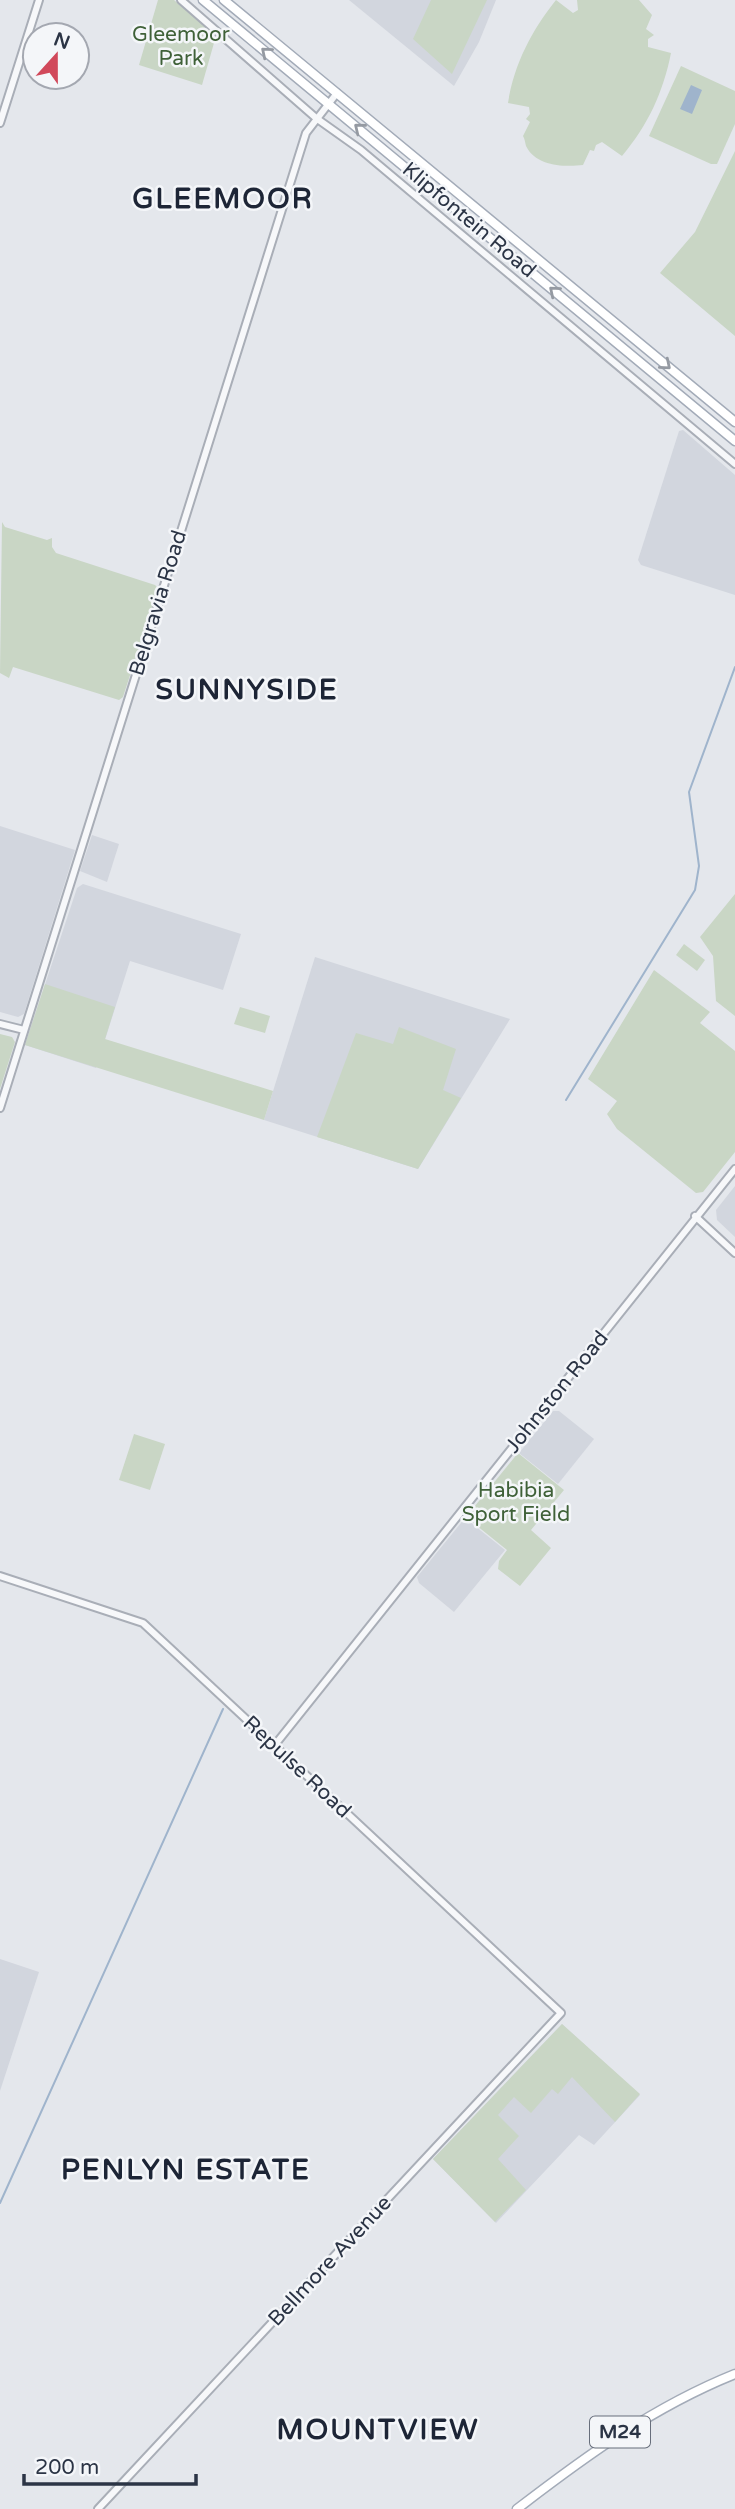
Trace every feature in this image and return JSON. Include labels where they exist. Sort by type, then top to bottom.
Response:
[{"type":"main road","name":"Klipfontein Road","points":[[203,0],[735,441]]},
{"type":"main road","name":"Klipfontein Road","points":[[224,0],[735,422]]},
{"type":"main road","name":"M24","points":[[517,2509],[628,2427],[735,2374]]},
{"type":"street","points":[[0,124],[39,0]]},
{"type":"street","points":[[181,0],[316,118],[361,150],[735,464]]},
{"type":"street","name":"Belgravia Road","points":[[0,1108],[306,133],[337,93]]},
{"type":"street","points":[[0,1024],[24,1030]]},
{"type":"street","name":"Johnston Road","points":[[274,1746],[735,1169]]},
{"type":"street","points":[[695,1216],[735,1253]]},
{"type":"street","name":"Repulse Road","points":[[0,1576],[143,1623],[561,2013]]},
{"type":"street","name":"Bellmore Avenue","points":[[98,2509],[561,2013]]},
{"type":"shaded area","points":[[349,0],[496,0],[479,42],[454,86]]},
{"type":"shaded area","points":[[683,430],[735,475],[735,595],[641,565],[638,560],[679,431]]},
{"type":"shaded area","points":[[0,826],[75,850],[24,1014],[18,1017],[0,1012]]},
{"type":"shaded area","points":[[92,835],[119,844],[107,882],[80,871]]},
{"type":"shaded area","points":[[83,884],[241,934],[223,990],[130,961],[96,1068],[25,1045],[77,888]]},
{"type":"shaded area","points":[[315,957],[510,1019],[418,1169],[264,1120]]},
{"type":"shaded area","points":[[735,1186],[735,1237],[717,1220],[716,1210]]},
{"type":"shaded area","points":[[553,1411],[559,1411],[594,1439],[558,1484],[519,1453]]},
{"type":"shaded area","points":[[465,1518],[505,1550],[454,1612],[419,1583],[417,1577]]},
{"type":"shaded area","points":[[0,1959],[39,1972],[0,2091]]},
{"type":"shaded area","points":[[562,2024],[640,2095],[594,2145],[579,2135],[496,2223],[433,2159]]},
{"type":"green space","name":"Gleemoor Park","points":[[158,0],[174,0],[216,36],[202,85],[139,65]]},
{"type":"green space","points":[[431,0],[487,0],[452,74],[413,39]]},
{"type":"green space","points":[[556,0],[573,13],[578,10],[577,0],[639,0],[652,15],[646,29],[654,35],[648,39],[648,47],[671,53],[664,82],[653,108],[640,132],[622,156],[602,142],[596,145],[594,151],[590,150],[583,165],[568,166],[544,162],[526,146],[523,136],[530,122],[526,119],[530,114],[529,107],[508,103],[525,48]]},
{"type":"green space","points":[[681,66],[735,91],[735,124],[717,164],[711,164],[649,136]]},
{"type":"green space","points":[[735,151],[735,336],[660,273],[695,232]]},
{"type":"green space","points":[[2,522],[5,527],[47,540],[52,538],[52,547],[56,553],[158,588],[123,697],[119,700],[13,667],[9,678],[0,673]]},
{"type":"green space","points":[[735,894],[735,1016],[716,1001],[713,956],[700,937]]},
{"type":"green space","points":[[684,944],[705,960],[697,971],[676,955]]},
{"type":"green space","points":[[654,970],[710,1012],[700,1023],[735,1051],[735,1152],[703,1192],[696,1193],[617,1129],[607,1114],[617,1101],[588,1079]]},
{"type":"green space","points":[[45,984],[115,1007],[105,1039],[273,1091],[264,1120],[25,1045]]},
{"type":"green space","points":[[240,1007],[270,1016],[265,1033],[234,1024]]},
{"type":"green space","points":[[399,1027],[456,1049],[443,1090],[461,1098],[418,1169],[317,1137],[356,1033],[393,1044]]},
{"type":"green space","points":[[0,1034],[12,1037],[15,1042],[0,1089]]},
{"type":"green space","points":[[134,1434],[165,1444],[150,1490],[119,1480]]},
{"type":"green space","name":"Habibia Sport Field","points":[[518,1453],[564,1490],[531,1530],[551,1548],[520,1586],[498,1569],[499,1561],[507,1550],[466,1517]]},
{"type":"green space","points":[[562,2024],[640,2094],[615,2122],[572,2077],[558,2094],[552,2089],[531,2113],[514,2097],[498,2115],[519,2136],[498,2159],[526,2190],[495,2222],[433,2159]]},
{"type":"water","points":[[691,85],[702,90],[692,114],[680,109]]},
{"type":"waterway","points":[[566,1100],[695,890],[699,866],[689,792],[735,667]]},
{"type":"waterway","points":[[0,2203],[223,1709]]},
{"type":"district","name":"GLEEMOOR","points":[[223,199]]},
{"type":"district","name":"SUNNYSIDE","points":[[247,690]]},
{"type":"district","name":"PENLYN ESTATE","points":[[186,2170]]},
{"type":"district","name":"MOUNTVIEW","points":[[378,2430]]}]
